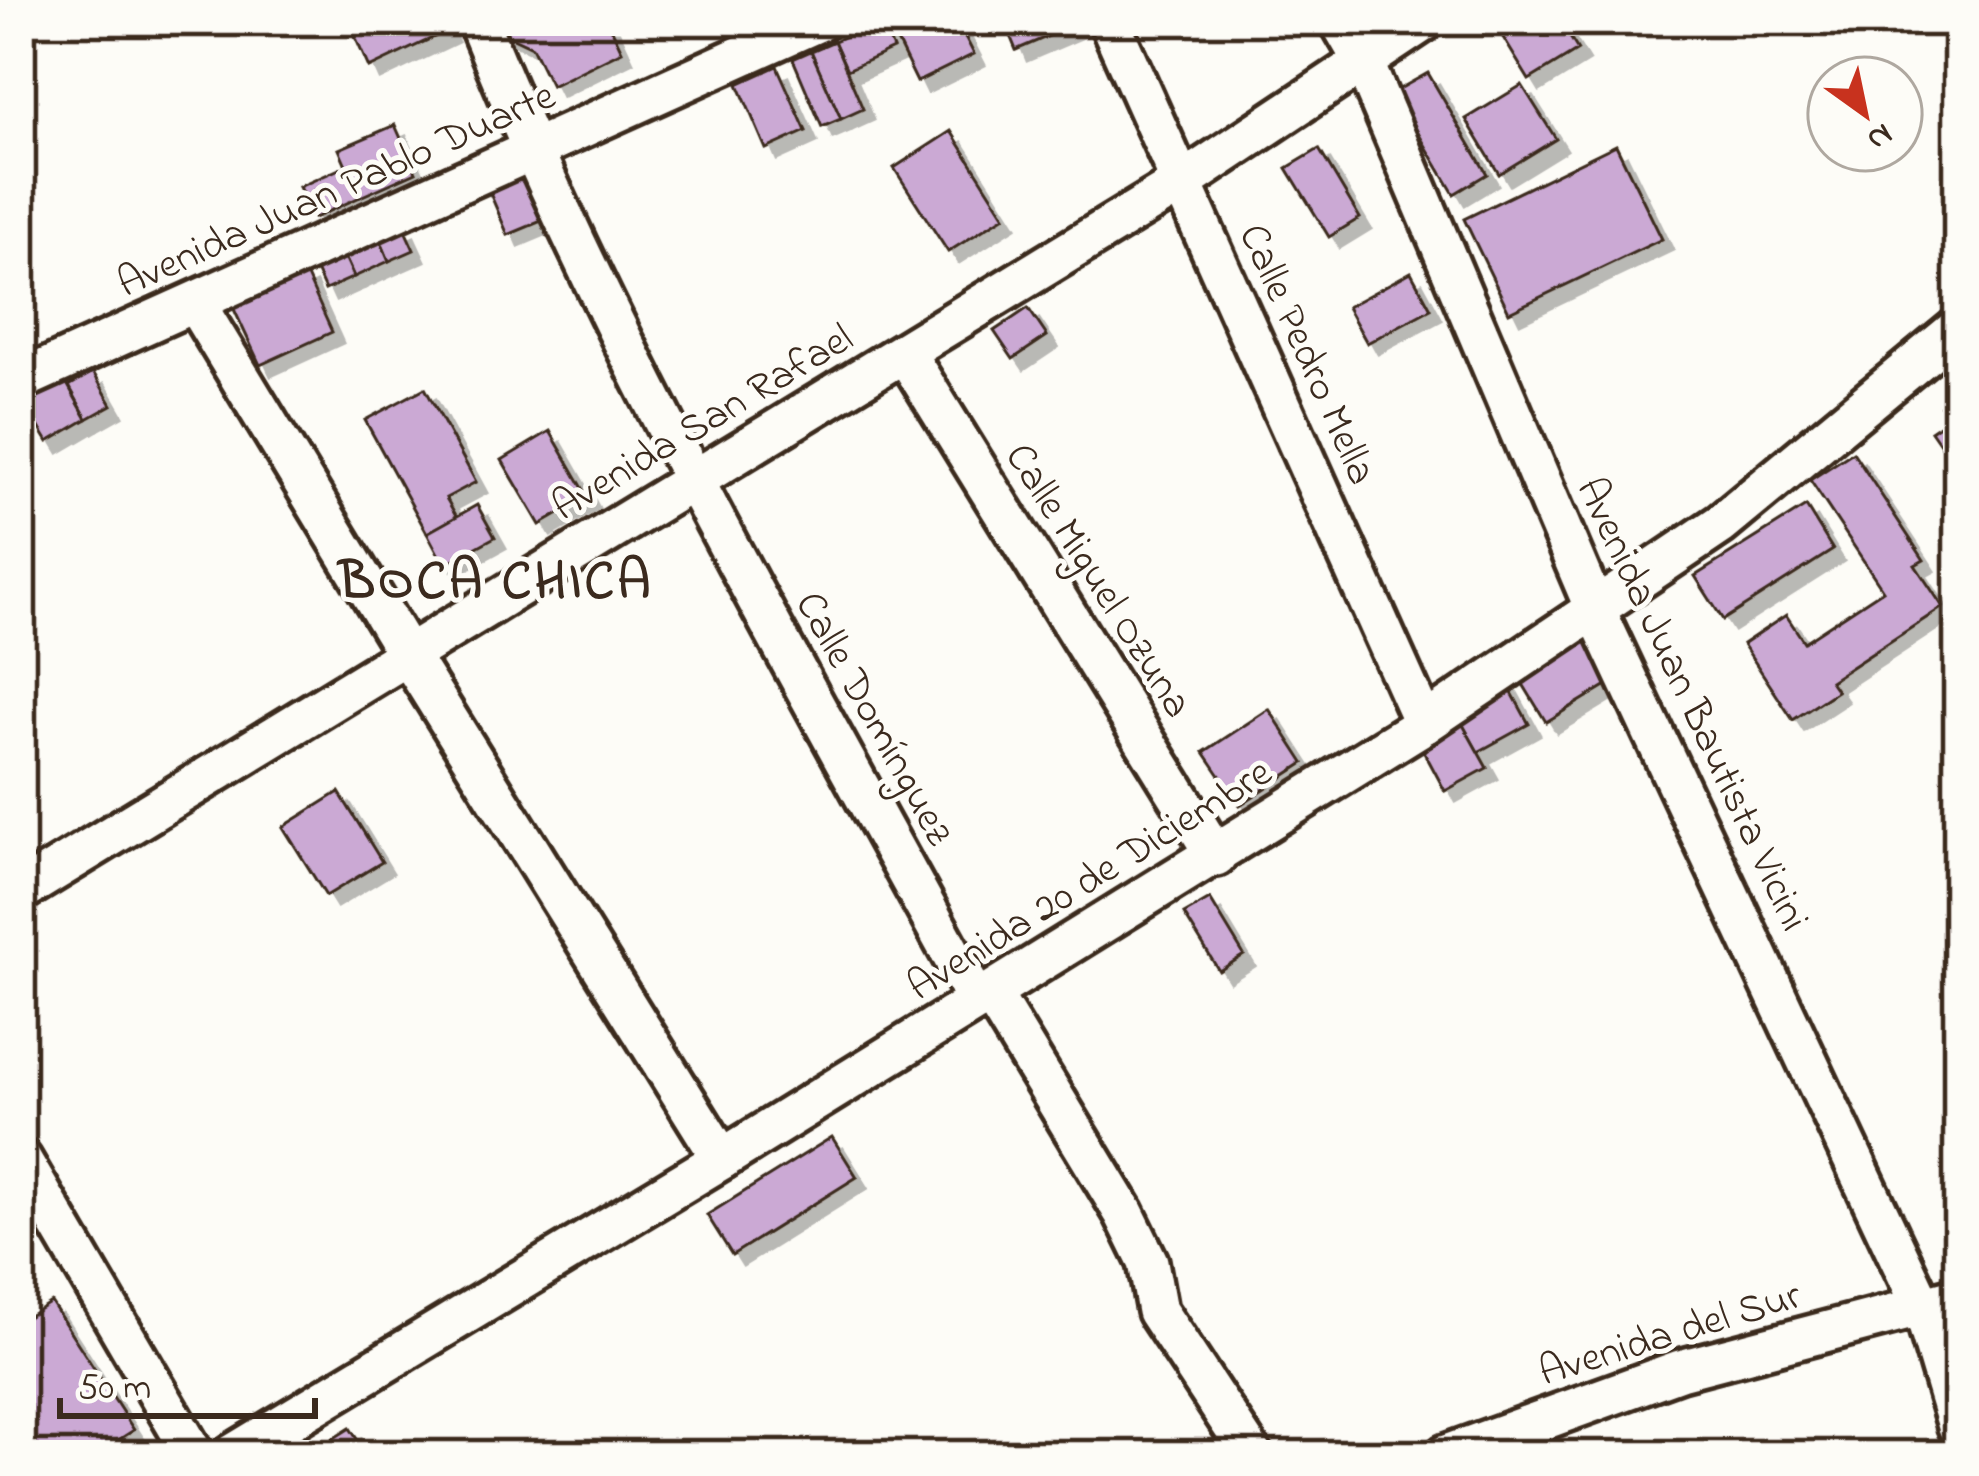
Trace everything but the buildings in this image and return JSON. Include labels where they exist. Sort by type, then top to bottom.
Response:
[{"type":"street","name":"Calle Domínguez","points":[[478,21],[530,150],[692,479],[984,997],[1124,1213],[1148,1262],[1157,1310],[1252,1455]]},
{"type":"street","name":"Avenida Juan Pablo Duarte","points":[[21,380],[819,21]]},
{"type":"street","name":"Calle Pedro Mella","points":[[1109,21],[1424,724]]},
{"type":"street","name":"Avenida Juan Bautista Vicini","points":[[1340,21],[1363,61],[1594,609],[1940,1303],[1958,1426]]},
{"type":"street","name":"Avenida San Rafael","points":[[21,891],[1181,183],[1424,21]]},
{"type":"street","points":[[195,303],[722,1159]]},
{"type":"street","name":"Avenida 20 de Diciembre","points":[[232,1455],[722,1159],[1424,724],[1721,524],[1958,328]]},
{"type":"street","name":"Calle Miguel Ozuna","points":[[905,352],[1216,856]]},
{"type":"street","points":[[21,1159],[194,1455]]},
{"type":"street","name":"Avenida del Sur","points":[[1446,1455],[1680,1370],[1940,1303]]},
{"type":"district","name":"BOCA CHICA","points":[[496,578]]}]
